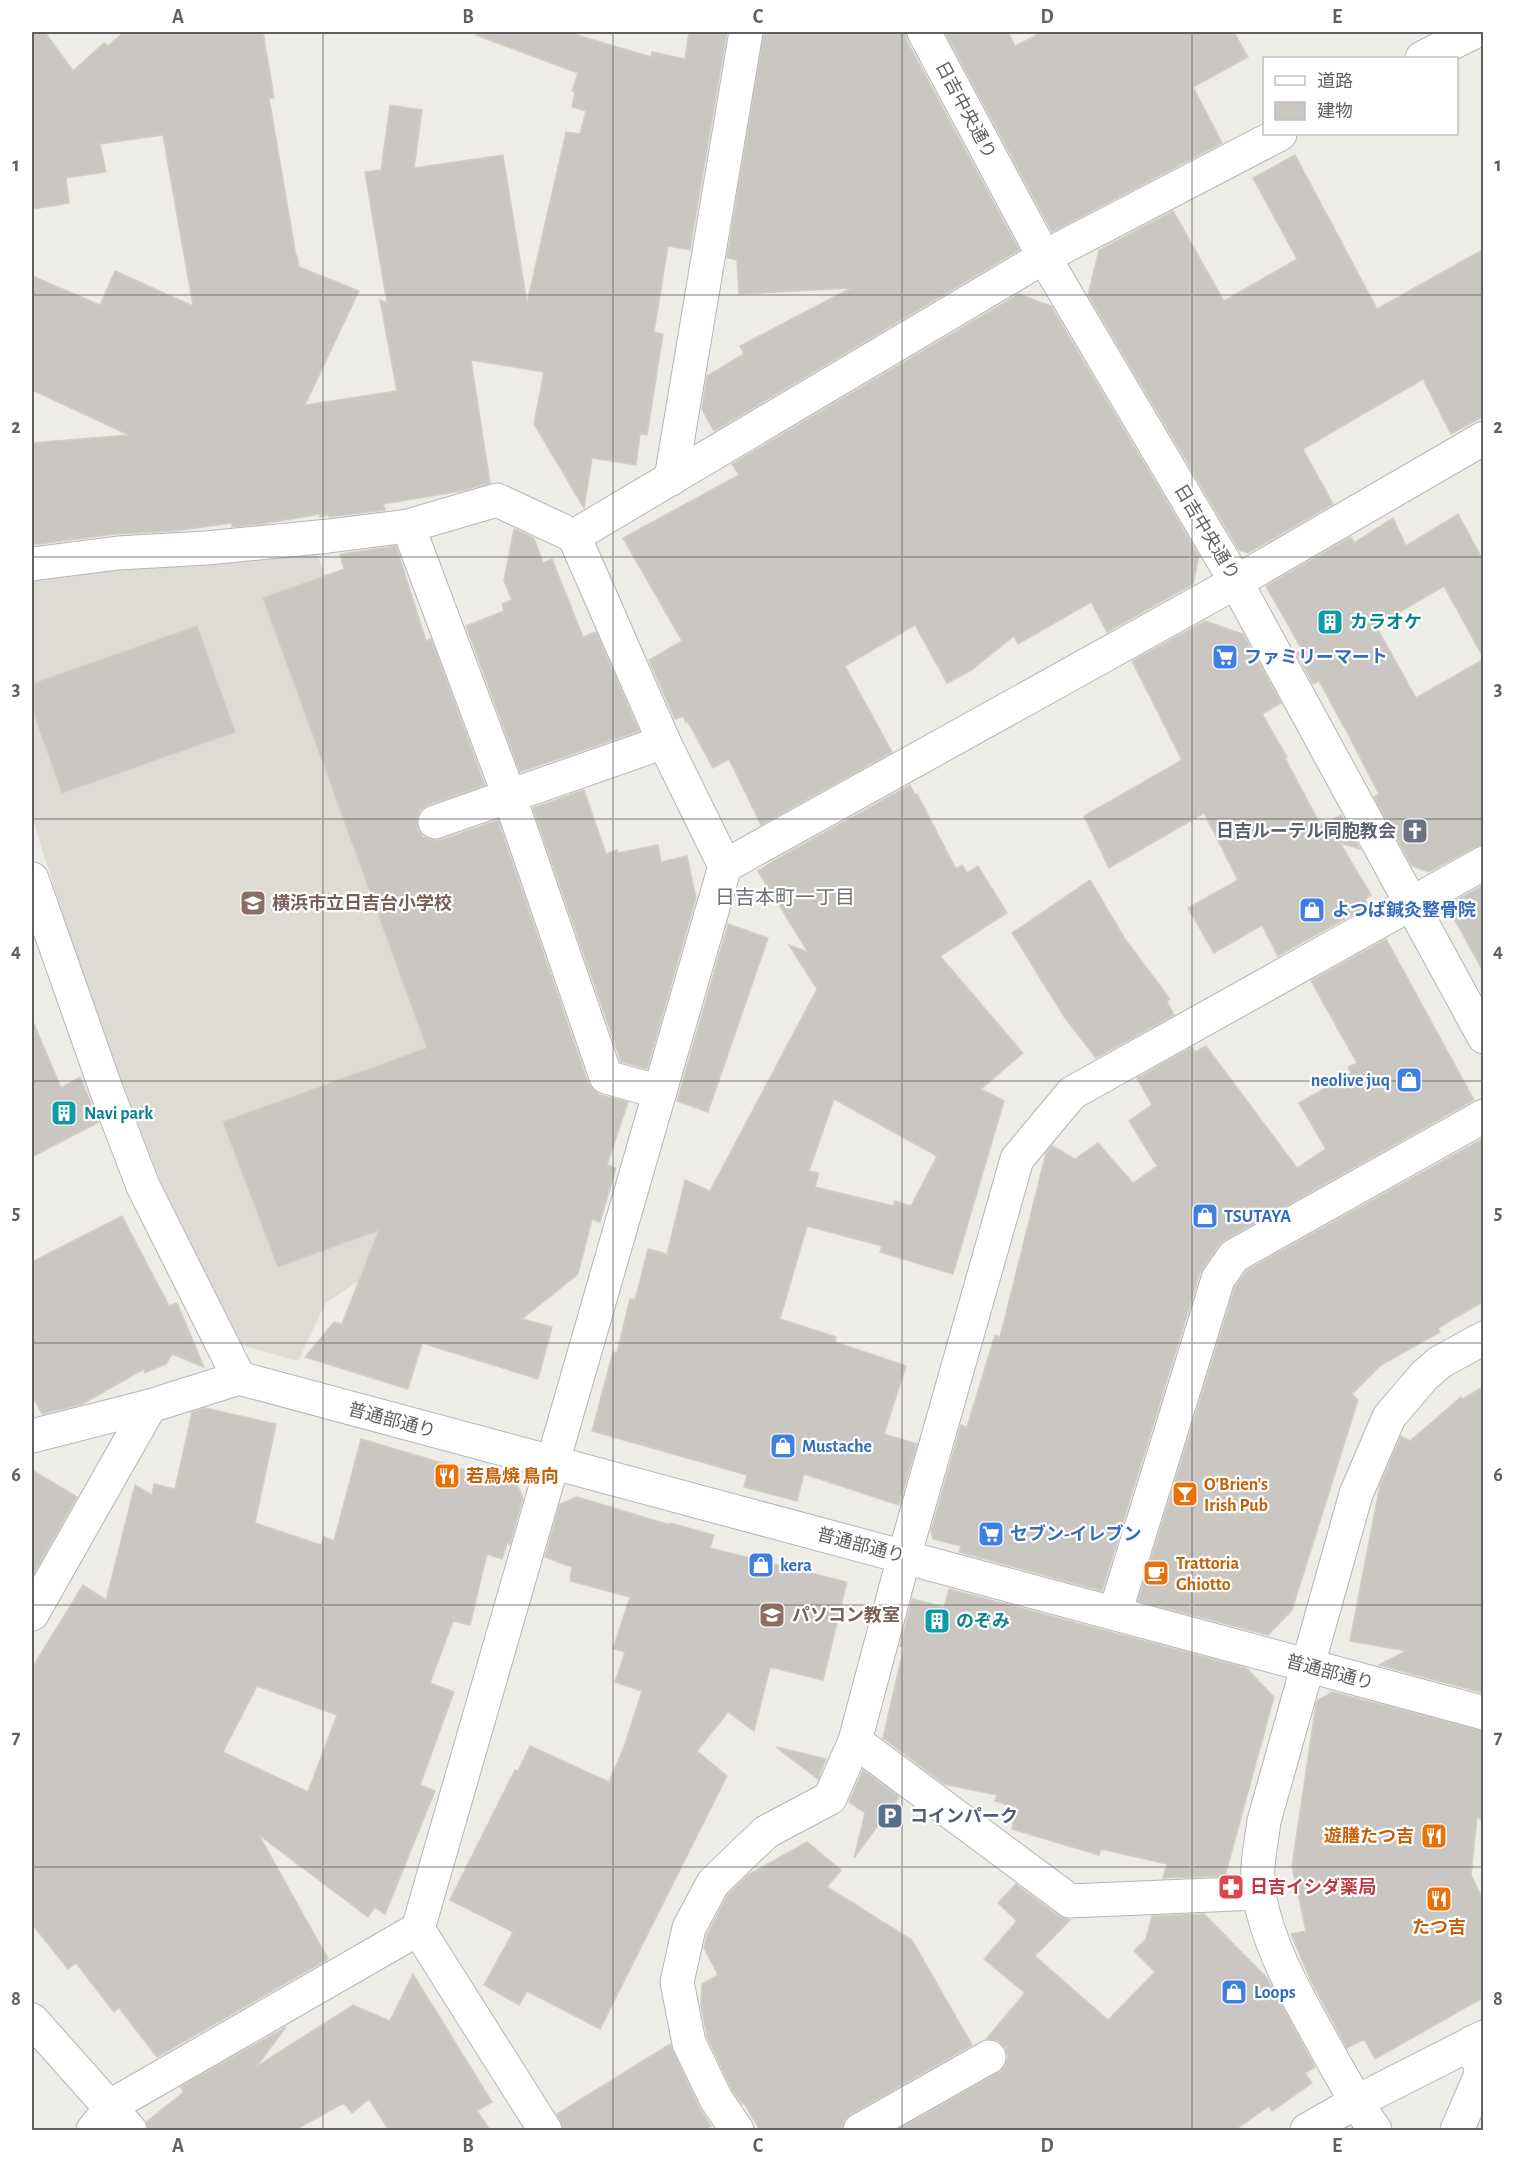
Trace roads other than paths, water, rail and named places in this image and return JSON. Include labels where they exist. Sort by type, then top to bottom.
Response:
[{"type":"street","points":[[671,479],[746,32]]},
{"type":"street","name":"日吉中央通り","points":[[924,32],[1044,257],[1236,582],[1484,1037]]},
{"type":"street","points":[[1424,57],[1474,32]]},
{"type":"street","points":[[574,536],[1044,257],[1278,135]]},
{"type":"street","points":[[725,866],[1236,582],[1484,438]]},
{"type":"street","points":[[32,564],[118,553],[206,548],[329,536],[408,525],[497,500],[574,536],[664,742],[725,866],[418,1929],[114,2104],[112,2123]]},
{"type":"street","points":[[408,525],[509,795],[606,1077],[660,1092]]},
{"type":"street","points":[[435,822],[664,742]]},
{"type":"street","points":[[737,2130],[716,2099],[689,2043],[677,1982],[690,1928],[713,1883],[766,1832],[830,1798],[855,1741],[904,1557],[1017,1159],[1072,1093],[1484,863]]},
{"type":"street","points":[[32,879],[107,1092],[144,1186],[239,1378],[150,1406],[32,1436]]},
{"type":"street","points":[[1116,1613],[1218,1280],[1234,1256],[1484,1116]]},
{"type":"street","points":[[1375,2130],[1356,2102],[1287,1978],[1270,1935],[1258,1893],[1258,1858],[1264,1821],[1356,1494],[1389,1416],[1424,1376],[1440,1362],[1484,1338]]},
{"type":"street","name":"普通部通り","points":[[239,1378],[1484,1713]]},
{"type":"street","points":[[32,1614],[150,1406]]},
{"type":"street","points":[[855,1741],[1070,1901],[1258,1893]]},
{"type":"street","points":[[418,1929],[545,2130]]},
{"type":"street","points":[[32,2020],[112,2123]]},
{"type":"street","points":[[1307,2130],[1478,2039],[1480,2077],[1457,2130]]},
{"type":"street","points":[[860,2130],[988,2057]]},
{"type":"place","name":"カラオケ","points":[[1330,622]]},
{"type":"place","name":"ファミリーマート","points":[[1225,657]]},
{"type":"place","name":"日吉ルーテル同胞教会","points":[[1415,831]]},
{"type":"place","name":"横浜市立日吉台小学校","points":[[253,903]]},
{"type":"place","name":"よつば鍼灸整骨院","points":[[1312,910]]},
{"type":"place","name":"neolive juq","points":[[1409,1080]]},
{"type":"place","name":"Navi park","points":[[64,1113]]},
{"type":"place","name":"TSUTAYA","points":[[1205,1216]]},
{"type":"place","name":"Mustache","points":[[783,1446]]},
{"type":"place","name":"若鳥焼 鳥向","points":[[447,1476]]},
{"type":"place","name":"O'Brien's Irish Pub","points":[[1185,1494]]},
{"type":"place","name":"セブン-イレブン","points":[[991,1534]]},
{"type":"place","name":"kera","points":[[761,1565]]},
{"type":"place","name":"Trattoria Ghiotto","points":[[1156,1573]]},
{"type":"place","name":"パソコン教室","points":[[772,1615]]},
{"type":"place","name":"のぞみ","points":[[937,1621]]},
{"type":"place","name":"コインパーク","points":[[890,1816]]},
{"type":"place","name":"遊膳たつ吉","points":[[1434,1836]]},
{"type":"place","name":"日吉イシダ薬局","points":[[1231,1887]]},
{"type":"place","name":"たつ吉","points":[[1439,1899]]},
{"type":"place","name":"Loops","points":[[1234,1992]]},
{"type":"district","name":"日吉本町一丁目","points":[[785,897]]}]
